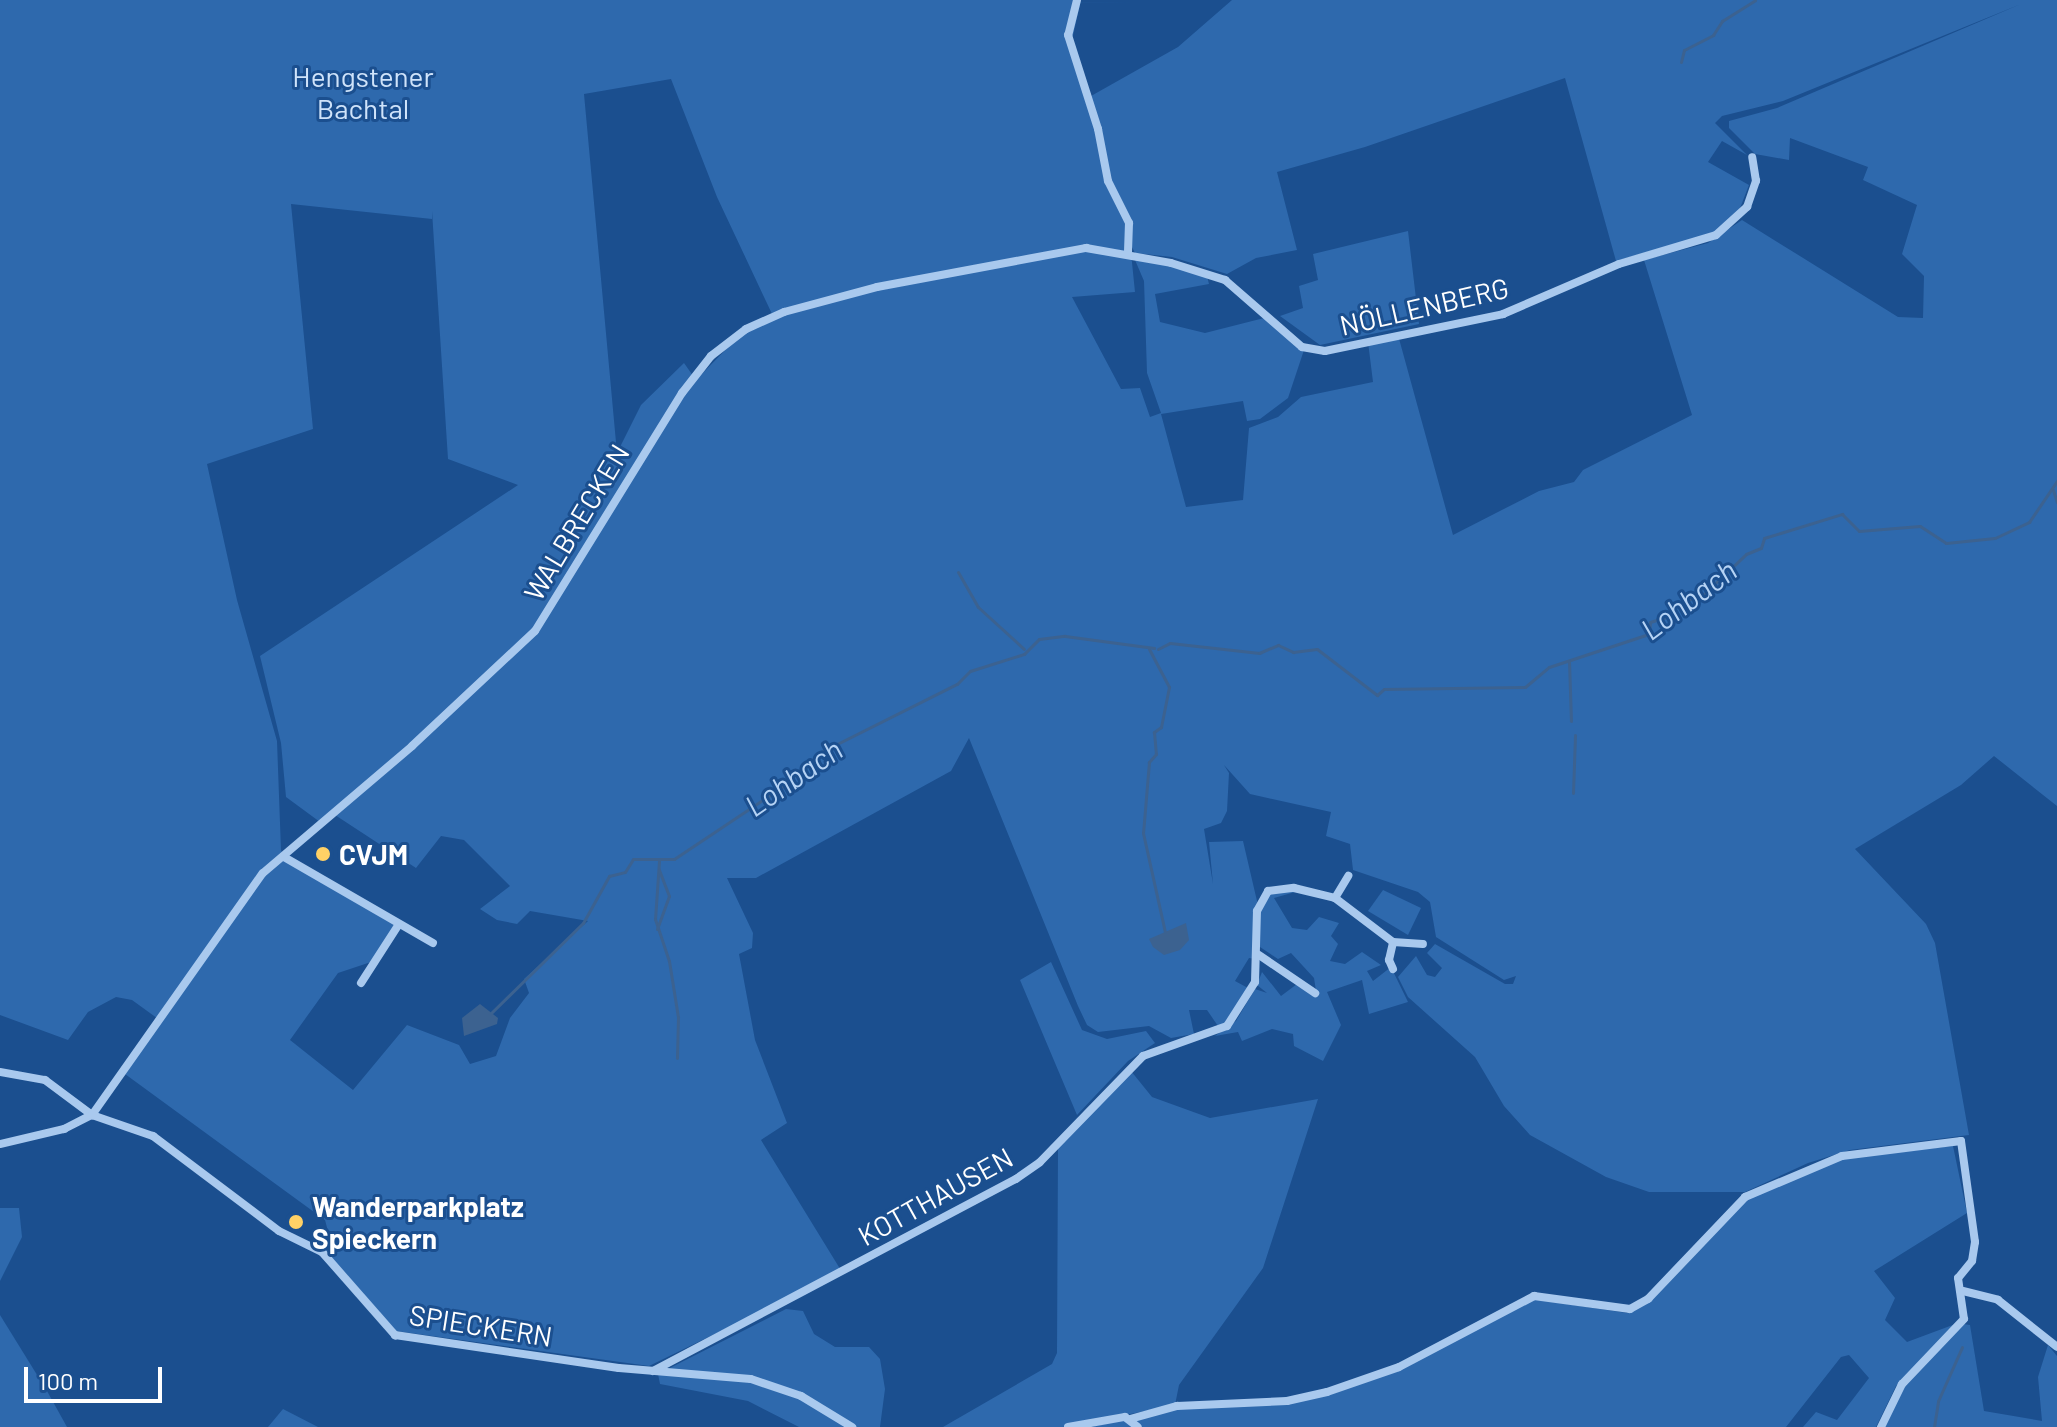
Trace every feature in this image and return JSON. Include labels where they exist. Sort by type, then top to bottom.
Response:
[{"type":"street","points":[[1077,0],[1068,35],[1098,129],[1108,181],[1129,223],[1128,253]]},
{"type":"street","name":"NÖLLENBERG","points":[[1065,250],[1128,253],[1225,280],[1302,347],[1325,351],[1503,314],[1607,269],[1716,235],[1747,207],[1757,173],[1752,157]]},
{"type":"street","name":"WALBRECKEN","points":[[92,1115],[240,903],[284,857],[535,631],[676,403],[700,368],[733,337],[784,312],[844,295],[1065,250]]},
{"type":"street","points":[[284,857],[433,943]]},
{"type":"street","points":[[1335,898],[1348,876]]},
{"type":"street","name":"KOTTHAUSEN","points":[[653,1371],[1029,1171],[1143,1056],[1173,1042],[1212,1034],[1232,1022],[1250,994],[1259,955],[1257,911],[1265,894],[1288,887],[1335,898],[1393,942]]},
{"type":"street","points":[[361,983],[399,924]]},
{"type":"street","points":[[1393,969],[1389,960],[1393,942],[1423,944]]},
{"type":"street","points":[[1259,955],[1315,993]]},
{"type":"street","name":"SPIECKERN","points":[[0,1072],[45,1080],[92,1115],[146,1132],[279,1231],[322,1252],[395,1335],[653,1371],[751,1379],[801,1396],[852,1427]]},
{"type":"street","points":[[0,1144],[64,1129],[92,1115]]},
{"type":"street","points":[[1068,1427],[1130,1419],[1177,1406],[1287,1401],[1327,1392],[1399,1367],[1534,1296],[1630,1309],[1648,1299],[1745,1197],[1842,1156],[1961,1141],[1975,1242],[1972,1261],[1958,1277],[1963,1291],[1962,1322],[1902,1384],[1881,1427]]},
{"type":"street","points":[[1963,1291],[1998,1300],[2057,1347]]},
{"type":"street","points":[[1130,1419],[1138,1427]]},
{"type":"green space","name":"Hengstener Bachtal","points":[[0,0],[1081,0],[1072,40],[1091,96],[1178,47],[1232,0],[2057,0],[2057,806],[1994,756],[1961,785],[1855,849],[1926,924],[1935,943],[1969,1135],[1850,1150],[1808,1163],[1745,1192],[1649,1192],[1606,1177],[1530,1135],[1504,1106],[1475,1057],[1408,997],[1398,977],[1416,956],[1427,975],[1435,977],[1442,968],[1427,953],[1435,944],[1505,984],[1513,984],[1516,976],[1504,980],[1436,937],[1430,902],[1418,892],[1353,870],[1350,844],[1326,836],[1331,812],[1250,794],[1224,765],[1229,773],[1227,811],[1221,823],[1204,829],[1213,884],[1209,842],[1243,841],[1257,901],[1255,959],[1249,958],[1235,981],[1248,988],[1229,1020],[1218,1026],[1207,1010],[1189,1010],[1194,1034],[1171,1038],[1149,1026],[1098,1032],[1087,1025],[1078,1006],[969,738],[951,771],[756,878],[727,878],[753,933],[752,948],[739,954],[755,1040],[787,1123],[761,1140],[842,1272],[649,1366],[396,1331],[323,1250],[330,1239],[325,1220],[125,1074],[161,1021],[132,1000],[116,997],[88,1012],[68,1040],[0,1015]],"holes":[[[2021,4],[1777,108],[1729,121],[1729,128],[1755,154],[1789,160],[1790,138],[1868,167],[1863,180],[1917,205],[1902,254],[1924,276],[1923,318],[1898,317],[1742,220],[1708,243],[1644,260],[1692,415],[1583,470],[1574,482],[1539,491],[1453,535],[1398,335],[1368,342],[1373,382],[1301,397],[1278,417],[1249,428],[1243,500],[1186,507],[1161,414],[1243,401],[1247,421],[1260,419],[1288,398],[1304,350],[1268,317],[1205,333],[1160,322],[1155,294],[1209,284],[1206,272],[1135,260],[1144,281],[1147,373],[1161,413],[1150,417],[1140,388],[1121,389],[1072,297],[1135,292],[1130,243],[1135,253],[1172,257],[1227,274],[1256,258],[1297,250],[1277,172],[1365,147],[1565,78],[1616,261],[1713,233],[1737,216],[1749,185],[1708,162],[1722,141],[1747,155],[1715,123],[1722,116],[1783,101]],[[671,79],[717,197],[773,316],[739,336],[696,380],[684,363],[641,405],[617,453],[584,94]],[[291,204],[432,219],[432,211],[448,459],[518,485],[260,656],[281,743],[286,797],[320,822],[335,815],[416,868],[441,836],[464,840],[510,886],[480,909],[497,920],[517,924],[530,911],[588,921],[524,979],[529,993],[510,1018],[496,1056],[470,1064],[459,1045],[407,1025],[353,1090],[290,1040],[338,973],[377,960],[399,924],[284,857],[281,850],[277,741],[237,600],[207,464],[313,429]]]},
{"type":"green space","points":[[1408,231],[1419,324],[1320,345],[1280,316],[1303,308],[1299,286],[1318,280],[1313,254]]},
{"type":"green space","points":[[1279,890],[1295,892],[1274,898],[1292,928],[1307,930],[1319,917],[1339,923],[1331,936],[1338,944],[1330,961],[1345,964],[1362,952],[1381,965],[1367,971],[1373,981],[1391,967],[1408,1002],[1369,1014],[1362,980],[1327,992],[1341,1025],[1323,1061],[1294,1046],[1293,1034],[1272,1029],[1242,1041],[1238,1032],[1215,1036],[1236,1021],[1255,989],[1267,993],[1257,985],[1262,972],[1281,996],[1297,984],[1317,997],[1314,978],[1291,953],[1278,959],[1260,947],[1260,908],[1266,896]]},
{"type":"green space","points":[[1383,890],[1421,908],[1408,935],[1368,911]]},
{"type":"green space","points":[[1051,962],[1082,1030],[1107,1039],[1146,1031],[1155,1043],[1128,1061],[1077,1115],[1020,980]]},
{"type":"green space","points":[[1131,1071],[1152,1097],[1210,1118],[1318,1099],[1263,1268],[1179,1385],[1175,1405],[1066,1427],[943,1427],[1052,1364],[1057,1353],[1058,1148]]},
{"type":"green space","points":[[1953,1146],[1967,1213],[1874,1271],[1895,1298],[1885,1320],[1907,1342],[1958,1323],[1896,1386],[1876,1427],[1803,1427],[1816,1412],[1837,1420],[1869,1378],[1849,1355],[1841,1357],[1786,1427],[1091,1427],[1176,1408],[1249,1405],[1362,1382],[1526,1298],[1627,1313],[1640,1307],[1747,1199],[1837,1159]]},
{"type":"green space","points":[[0,1208],[19,1208],[22,1237],[0,1281]]},
{"type":"green space","points":[[786,1309],[803,1311],[814,1334],[835,1347],[869,1347],[880,1359],[885,1389],[880,1427],[799,1427],[748,1401],[660,1384],[658,1374]]},
{"type":"green space","points":[[0,1315],[47,1391],[67,1427],[0,1427]]},
{"type":"green space","points":[[1963,1324],[1970,1325],[1984,1411],[2042,1421],[2038,1377],[2048,1345],[2057,1356],[2057,1427],[1883,1427],[1899,1390]]},
{"type":"green space","points":[[283,1409],[318,1427],[268,1427]]},
{"type":"shaded area","points":[[1186,923],[1189,940],[1180,950],[1164,955],[1153,947],[1149,939]]},
{"type":"shaded area","points":[[480,1004],[498,1018],[497,1024],[464,1036],[462,1018]]},
{"type":"waterway","points":[[1681,62],[1684,50],[1713,35],[1722,21],[1755,0]]},
{"type":"waterway","name":"Lohbach","points":[[1158,649],[1170,643],[1259,653],[1278,645],[1293,652],[1317,649],[1377,695],[1384,689],[1525,687],[1549,667],[1649,634],[1650,622],[1670,616],[1672,605],[1703,595],[1746,554],[1761,548],[1764,538],[1842,514],[1859,531],[1920,526],[1946,543],[1995,538],[2029,522],[2057,481]]},
{"type":"waterway","points":[[2053,490],[2057,502]]},
{"type":"waterway","points":[[958,572],[978,607],[1024,649]]},
{"type":"waterway","name":"Lohbach","points":[[490,1014],[583,923],[609,876],[625,872],[633,859],[674,859],[782,787],[821,752],[957,684],[970,671],[1024,654],[1039,639],[1065,636],[1154,648]]},
{"type":"waterway","points":[[1149,649],[1169,687],[1161,727],[1154,732],[1156,754],[1149,762],[1143,833],[1165,932]]},
{"type":"waterway","points":[[1569,661],[1571,721]]},
{"type":"waterway","points":[[1573,793],[1575,735]]},
{"type":"waterway","points":[[659,861],[655,919],[669,961],[678,1017],[677,1058]]},
{"type":"waterway","points":[[657,929],[669,896],[659,870]]},
{"type":"waterway","points":[[1934,1427],[1938,1401],[1962,1347]]},
{"type":"place","name":"CVJM","points":[[323,854]]},
{"type":"place","name":"Wanderparkplatz Spieckern","points":[[296,1222]]}]
